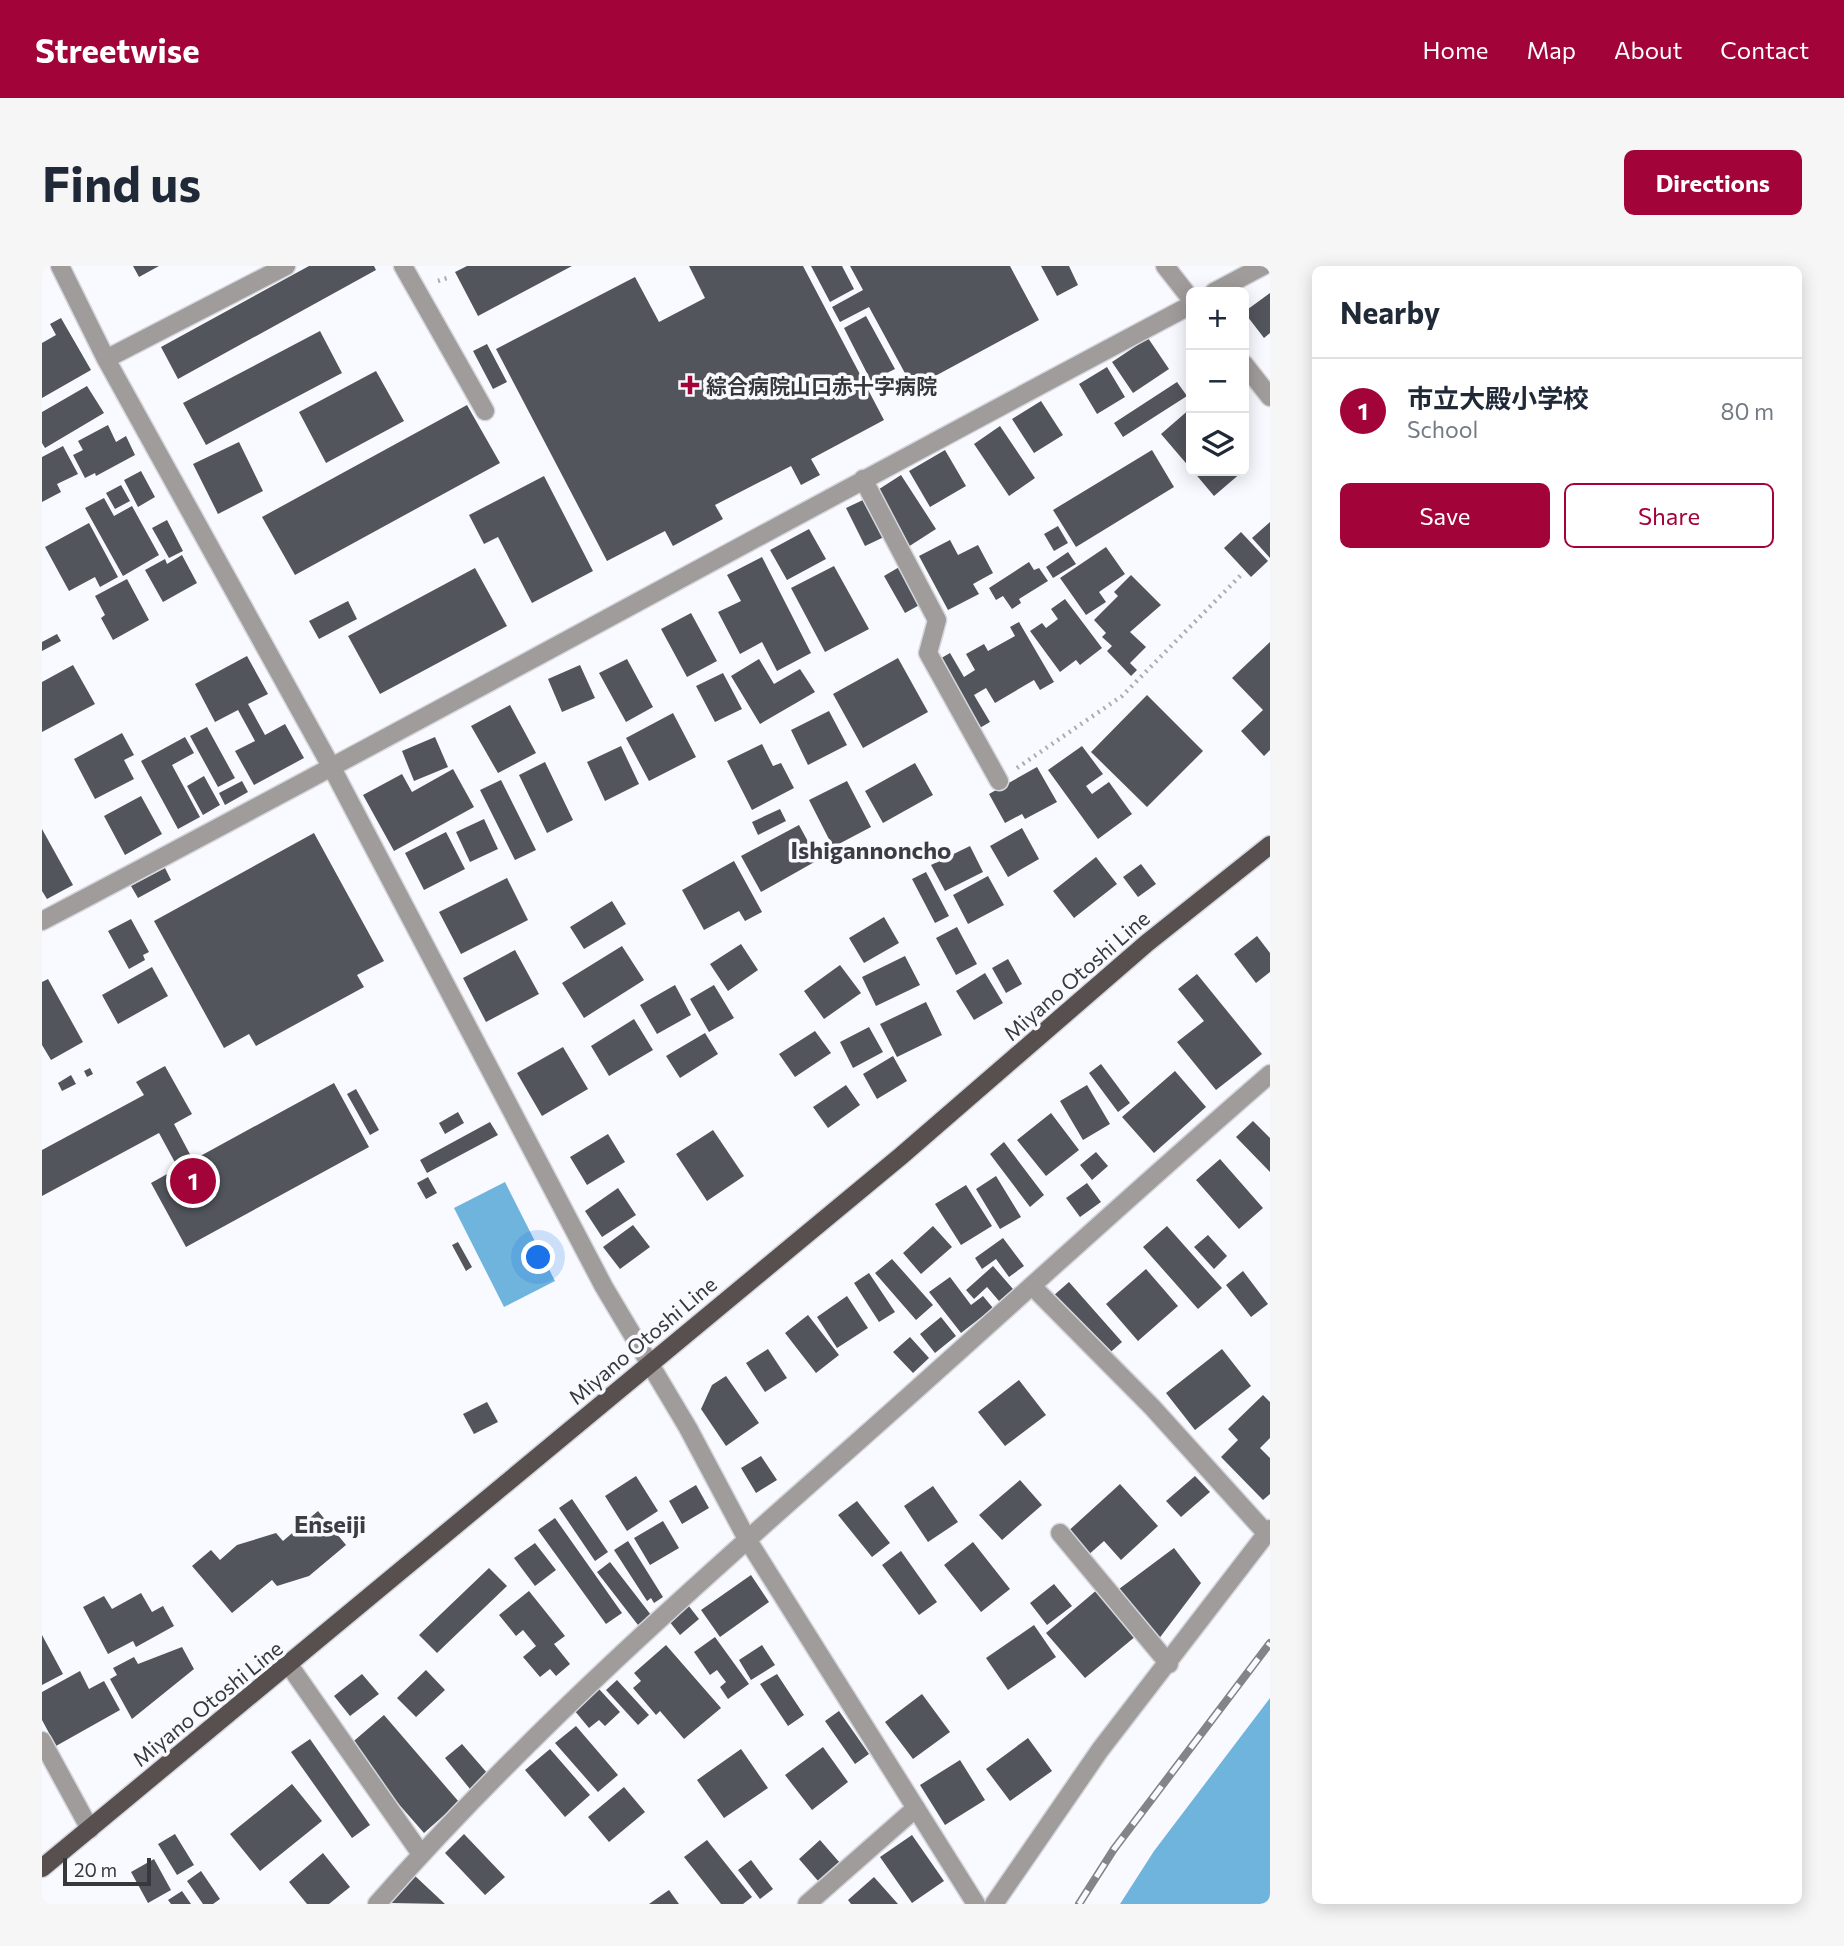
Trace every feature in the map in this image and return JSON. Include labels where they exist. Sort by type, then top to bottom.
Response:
[{"type":"main road","name":"Miyano Otoshi Line","points":[[42,1868],[901,1156],[1147,943],[1270,845]]},
{"type":"street","points":[[60,266],[106,359],[332,768],[597,1275],[688,1428],[747,1539],[976,1904]]},
{"type":"street","points":[[106,359],[286,266]]},
{"type":"street","points":[[402,266],[485,411]]},
{"type":"street","points":[[1166,266],[1186,292]]},
{"type":"street","points":[[1223,287],[1263,266]]},
{"type":"street","points":[[42,921],[332,768],[863,479],[1186,308]]},
{"type":"street","points":[[1249,370],[1270,397]]},
{"type":"street","points":[[863,479],[937,620],[929,653],[999,781]]},
{"type":"street","points":[[377,1904],[421,1854],[566,1708],[747,1539],[1270,1074]]},
{"type":"street","points":[[994,1904],[1100,1750],[1169,1664],[1268,1531],[1152,1406],[1032,1286]]},
{"type":"street","points":[[1060,1534],[1169,1664]]},
{"type":"street","points":[[289,1665],[421,1854]]},
{"type":"street","points":[[42,1741],[90,1829]]},
{"type":"street","points":[[807,1904],[916,1808]]},
{"type":"path","points":[[999,781],[1122,696],[1241,575]]},
{"type":"water","points":[[505,1182],[555,1281],[504,1307],[454,1208]]},
{"type":"water","points":[[1270,1698],[1270,1904],[1120,1904],[1154,1851]]},
{"type":"building","points":[[133,266],[159,266],[139,277]]},
{"type":"building","points":[[309,266],[374,266],[376,270],[178,379],[161,347]]},
{"type":"building","points":[[467,266],[572,266],[478,316],[455,272]]},
{"type":"building","name":"綜合病院山口赤十字病院","points":[[689,266],[803,266],[884,420],[811,459],[820,475],[801,485],[791,466],[715,505],[723,519],[673,546],[665,531],[607,561],[496,349],[635,277],[659,322],[705,298]]},
{"type":"building","points":[[811,266],[842,266],[854,289],[830,302]]},
{"type":"building","points":[[850,266],[1010,266],[1039,320],[913,388],[869,307],[840,322],[832,307],[863,290]]},
{"type":"building","points":[[1041,266],[1069,266],[1078,285],[1057,296]]},
{"type":"building","points":[[1270,293],[1270,333],[1264,338],[1249,318],[1249,308]]},
{"type":"building","points":[[866,316],[895,369],[871,381],[844,328]]},
{"type":"building","points":[[61,318],[91,370],[42,398],[42,343],[56,335],[50,324]]},
{"type":"building","points":[[320,331],[342,373],[206,445],[183,403]]},
{"type":"building","points":[[1148,338],[1169,369],[1133,393],[1112,362]]},
{"type":"building","points":[[487,344],[507,382],[493,389],[473,351]]},
{"type":"building","points":[[1107,367],[1125,397],[1097,414],[1079,384]]},
{"type":"building","points":[[376,371],[404,421],[326,463],[299,412]]},
{"type":"building","points":[[1177,382],[1186,395],[1123,437],[1114,423]]},
{"type":"building","points":[[87,386],[104,413],[45,448],[42,443],[42,412]]},
{"type":"building","points":[[1041,401],[1063,435],[1034,453],[1012,419]]},
{"type":"building","points":[[467,405],[500,463],[295,575],[262,517]]},
{"type":"building","points":[[1186,412],[1186,463],[1161,434]]},
{"type":"building","points":[[108,425],[116,442],[126,436],[135,455],[96,476],[95,473],[85,478],[73,455],[83,450],[78,441]]},
{"type":"building","points":[[1000,426],[1035,478],[1009,496],[974,444]]},
{"type":"building","points":[[239,442],[263,491],[218,514],[193,464]]},
{"type":"building","points":[[63,446],[78,474],[57,484],[61,492],[42,502],[42,457]]},
{"type":"building","points":[[945,450],[966,486],[930,507],[909,471]]},
{"type":"building","points":[[1152,450],[1174,487],[1076,547],[1053,510]]},
{"type":"building","points":[[141,471],[155,497],[138,507],[124,480]]},
{"type":"building","points":[[901,475],[936,529],[908,547],[873,493]]},
{"type":"building","points":[[544,476],[593,571],[532,603],[498,537],[484,544],[469,515]]},
{"type":"building","points":[[1197,476],[1237,476],[1214,496]]},
{"type":"building","points":[[121,485],[130,501],[115,509],[106,493]]},
{"type":"building","points":[[104,498],[114,516],[132,506],[159,555],[123,576],[85,508]]},
{"type":"building","points":[[865,499],[884,537],[865,546],[846,508]]},
{"type":"building","points":[[167,520],[183,551],[169,558],[152,528]]},
{"type":"building","points":[[1270,522],[1270,558],[1252,538]]},
{"type":"building","points":[[89,523],[118,577],[100,587],[95,577],[69,591],[45,547]]},
{"type":"building","points":[[1058,526],[1068,543],[1054,551],[1044,534]]},
{"type":"building","points":[[809,529],[826,559],[787,580],[770,550]]},
{"type":"building","points":[[1241,532],[1268,561],[1251,577],[1224,548]]},
{"type":"building","points":[[950,540],[958,555],[978,545],[993,573],[973,584],[979,594],[948,610],[919,556]]},
{"type":"building","points":[[1106,547],[1125,574],[1099,592],[1106,602],[1086,615],[1060,578]]},
{"type":"building","points":[[1068,552],[1076,564],[1053,578],[1046,567]]},
{"type":"building","points":[[182,555],[197,583],[163,602],[145,570],[165,559],[167,564]]},
{"type":"building","points":[[762,557],[811,653],[777,671],[762,642],[740,654],[718,612],[741,601],[727,575]]},
{"type":"building","points":[[1029,562],[1034,570],[1039,568],[1048,581],[1019,599],[1021,603],[1012,609],[1003,596],[996,600],[989,588]]},
{"type":"building","points":[[834,566],[869,629],[825,652],[791,588]]},
{"type":"building","points":[[901,566],[923,603],[905,613],[884,576]]},
{"type":"building","points":[[475,568],[507,626],[380,694],[348,636]]},
{"type":"building","points":[[1131,575],[1161,605],[1130,632],[1146,647],[1130,663],[1137,670],[1131,676],[1107,651],[1112,646],[1102,637],[1106,633],[1094,620],[1118,596],[1114,592]]},
{"type":"building","points":[[127,579],[149,620],[113,640],[101,618],[105,615],[95,596]]},
{"type":"building","points":[[1065,599],[1102,648],[1080,665],[1076,660],[1060,672],[1030,631],[1042,623],[1046,628],[1058,619],[1051,609]]},
{"type":"building","points":[[348,601],[357,619],[319,639],[309,621]]},
{"type":"building","points":[[691,613],[717,661],[687,677],[661,629]]},
{"type":"building","points":[[1019,622],[1054,682],[1040,690],[1034,680],[995,703],[986,688],[974,695],[990,722],[978,729],[938,660],[950,653],[964,677],[975,670],[966,654],[984,644],[988,651],[1015,636],[1010,627]]},
{"type":"building","points":[[57,634],[61,641],[42,651],[42,642]]},
{"type":"building","points":[[1270,642],[1270,750],[1264,756],[1241,731],[1263,710],[1232,678]]},
{"type":"building","points":[[247,656],[268,694],[248,704],[265,735],[285,724],[304,758],[254,785],[235,751],[255,741],[238,710],[215,722],[195,684]]},
{"type":"building","points":[[898,658],[928,712],[863,748],[833,694]]},
{"type":"building","points":[[627,659],[653,707],[626,722],[599,673]]},
{"type":"building","points":[[759,659],[774,684],[800,669],[815,692],[760,724],[731,676]]},
{"type":"building","points":[[73,665],[95,704],[42,732],[42,682]]},
{"type":"building","points":[[580,665],[595,698],[562,712],[548,679]]},
{"type":"building","points":[[723,673],[742,709],[715,722],[696,686]]},
{"type":"building","points":[[1147,695],[1203,751],[1147,807],[1091,752]]},
{"type":"building","points":[[510,705],[536,753],[498,773],[471,726]]},
{"type":"building","points":[[829,711],[847,745],[808,765],[791,730]]},
{"type":"building","points":[[673,713],[696,757],[649,781],[626,738]]},
{"type":"building","points":[[207,727],[235,778],[218,787],[190,736]]},
{"type":"building","points":[[122,733],[134,755],[124,760],[134,779],[95,799],[74,759]]},
{"type":"building","points":[[185,737],[194,753],[172,765],[200,817],[178,829],[141,761]]},
{"type":"building","points":[[435,737],[448,767],[414,781],[402,751]]},
{"type":"building","points":[[762,744],[773,766],[781,763],[794,788],[752,810],[727,761]]},
{"type":"building","points":[[621,746],[639,784],[605,801],[587,762]]},
{"type":"building","points":[[1082,746],[1103,774],[1086,786],[1092,794],[1109,782],[1132,814],[1098,839],[1048,770]]},
{"type":"building","points":[[545,762],[573,820],[547,833],[519,775]]},
{"type":"building","points":[[915,763],[933,795],[883,823],[865,791]]},
{"type":"building","points":[[1037,767],[1057,802],[1025,819],[1022,814],[1005,823],[989,794]]},
{"type":"building","points":[[453,769],[474,807],[394,851],[363,795],[402,774],[412,792]]},
{"type":"building","points":[[204,776],[220,805],[203,815],[187,786]]},
{"type":"building","points":[[501,780],[536,850],[515,860],[480,790]]},
{"type":"building","points":[[242,781],[248,792],[225,805],[219,793]]},
{"type":"building","points":[[847,781],[871,827],[833,847],[809,800]]},
{"type":"building","points":[[141,796],[162,834],[125,855],[104,816]]},
{"type":"building","points":[[780,809],[786,821],[758,835],[752,822]]},
{"type":"building","points":[[484,819],[498,849],[470,862],[456,832]]},
{"type":"building","points":[[799,825],[818,860],[761,892],[741,856]]},
{"type":"building","points":[[1022,828],[1039,859],[1008,877],[990,846]]},
{"type":"building","points":[[42,829],[73,885],[47,899],[42,891]]},
{"type":"building","points":[[446,832],[465,869],[424,890],[405,853]]},
{"type":"building","points":[[314,833],[384,961],[357,975],[364,987],[256,1046],[249,1034],[224,1048],[154,921]]},
{"type":"building","points":[[970,846],[983,872],[945,891],[931,865]]},
{"type":"building","points":[[1096,857],[1117,884],[1074,918],[1053,891]]},
{"type":"building","points":[[734,861],[762,912],[745,921],[739,911],[704,930],[682,890]]},
{"type":"building","points":[[1141,864],[1156,884],[1138,897],[1123,877]]},
{"type":"building","points":[[165,868],[171,880],[138,898],[131,886]]},
{"type":"building","points":[[926,872],[949,916],[935,923],[912,879]]},
{"type":"building","points":[[988,876],[1004,905],[968,924],[953,895]]},
{"type":"building","points":[[507,878],[528,920],[461,954],[439,912]]},
{"type":"building","points":[[612,901],[626,924],[584,949],[570,927]]},
{"type":"building","points":[[884,917],[899,943],[864,963],[849,938]]},
{"type":"building","points":[[131,919],[149,952],[143,955],[145,960],[129,969],[108,931]]},
{"type":"building","points":[[957,927],[977,964],[956,975],[936,938]]},
{"type":"building","points":[[1257,936],[1270,953],[1270,972],[1256,983],[1234,954]]},
{"type":"building","points":[[741,944],[758,970],[728,991],[710,964]]},
{"type":"building","points":[[622,946],[644,980],[584,1018],[562,983]]},
{"type":"building","points":[[515,950],[539,994],[486,1022],[463,978]]},
{"type":"building","points":[[905,956],[920,985],[876,1006],[862,977]]},
{"type":"building","points":[[1008,959],[1022,984],[1006,993],[992,968]]},
{"type":"building","points":[[840,965],[861,993],[824,1019],[804,991]]},
{"type":"building","points":[[152,967],[168,996],[118,1024],[102,995]]},
{"type":"building","points":[[985,973],[1003,1003],[974,1020],[956,991]]},
{"type":"building","points":[[1197,974],[1262,1054],[1216,1090],[1177,1042],[1204,1021],[1178,989]]},
{"type":"building","points":[[48,979],[83,1042],[51,1060],[42,1045],[42,982]]},
{"type":"building","points":[[675,985],[691,1015],[657,1034],[640,1005]]},
{"type":"building","points":[[714,985],[734,1018],[709,1032],[690,999]]},
{"type":"building","points":[[926,1002],[942,1035],[897,1057],[880,1024]]},
{"type":"building","points":[[634,1019],[653,1050],[609,1076],[591,1046]]},
{"type":"building","points":[[869,1027],[883,1052],[853,1068],[840,1042]]},
{"type":"building","points":[[815,1031],[831,1053],[795,1077],[779,1054]]},
{"type":"building","points":[[705,1033],[718,1054],[680,1078],[666,1056]]},
{"type":"building","points":[[563,1047],[588,1089],[542,1116],[517,1073]]},
{"type":"building","points":[[893,1056],[907,1081],[877,1099],[863,1074]]},
{"type":"building","points":[[1101,1064],[1130,1103],[1118,1112],[1089,1073]]},
{"type":"building","points":[[165,1066],[192,1114],[174,1124],[193,1160],[334,1083],[369,1147],[186,1247],[151,1183],[178,1168],[159,1133],[42,1196],[42,1150],[144,1095],[136,1082]]},
{"type":"building","points":[[90,1068],[93,1074],[87,1077],[84,1071]]},
{"type":"building","points":[[1175,1071],[1206,1107],[1154,1153],[1122,1117]]},
{"type":"building","points":[[71,1075],[76,1084],[62,1091],[58,1083]]},
{"type":"building","points":[[846,1085],[860,1105],[828,1128],[813,1107]]},
{"type":"building","points":[[1087,1085],[1110,1124],[1083,1140],[1060,1101]]},
{"type":"building","points":[[356,1089],[379,1130],[370,1135],[347,1094]]},
{"type":"building","points":[[458,1112],[464,1123],[445,1134],[439,1123]]},
{"type":"building","points":[[1051,1113],[1079,1150],[1046,1176],[1017,1140]]},
{"type":"building","points":[[1253,1121],[1270,1138],[1270,1172],[1236,1137]]},
{"type":"building","points":[[490,1122],[498,1135],[427,1173],[420,1160]]},
{"type":"building","points":[[713,1130],[744,1176],[707,1201],[676,1154]]},
{"type":"building","points":[[608,1134],[625,1162],[587,1185],[570,1157]]},
{"type":"building","points":[[1004,1142],[1044,1195],[1030,1207],[990,1154]]},
{"type":"building","points":[[1096,1152],[1108,1166],[1092,1180],[1080,1165]]},
{"type":"building","points":[[1220,1159],[1263,1208],[1239,1229],[1196,1180]]},
{"type":"building","points":[[996,1176],[1021,1217],[1000,1229],[976,1189]]},
{"type":"building","points":[[428,1177],[437,1193],[426,1199],[417,1183]]},
{"type":"building","points":[[1087,1183],[1101,1202],[1080,1217],[1066,1198]]},
{"type":"building","points":[[966,1185],[992,1226],[961,1245],[935,1204]]},
{"type":"building","points":[[618,1188],[636,1215],[602,1237],[585,1211]]},
{"type":"building","points":[[633,1225],[650,1247],[620,1269],[603,1247]]},
{"type":"building","points":[[933,1226],[952,1247],[921,1274],[903,1253]]},
{"type":"building","points":[[1167,1226],[1222,1288],[1198,1309],[1143,1247]]},
{"type":"building","points":[[1208,1235],[1227,1256],[1214,1269],[1194,1247]]},
{"type":"building","points":[[1003,1238],[1024,1266],[1009,1277],[996,1259],[982,1269],[975,1258]]},
{"type":"building","points":[[458,1242],[472,1267],[466,1271],[452,1245]]},
{"type":"building","points":[[892,1259],[933,1305],[916,1320],[875,1273]]},
{"type":"building","points":[[993,1266],[1013,1289],[999,1301],[987,1287],[974,1299],[966,1290]]},
{"type":"building","points":[[1146,1269],[1178,1306],[1138,1341],[1106,1304]]},
{"type":"building","points":[[1243,1271],[1268,1304],[1251,1317],[1226,1285]]},
{"type":"building","points":[[869,1273],[895,1312],[879,1322],[854,1283]]},
{"type":"building","points":[[950,1277],[971,1305],[983,1296],[993,1308],[961,1333],[929,1292]]},
{"type":"building","points":[[1069,1282],[1122,1342],[1106,1356],[1053,1296]]},
{"type":"building","points":[[847,1296],[868,1328],[837,1348],[817,1317]]},
{"type":"building","points":[[808,1315],[839,1355],[816,1373],[785,1333]]},
{"type":"building","points":[[941,1317],[956,1336],[935,1353],[920,1334]]},
{"type":"building","points":[[910,1337],[929,1358],[913,1373],[893,1352]]},
{"type":"building","points":[[768,1349],[787,1378],[765,1392],[746,1363]]},
{"type":"building","points":[[1222,1349],[1251,1386],[1195,1430],[1166,1393]]},
{"type":"building","points":[[726,1376],[759,1423],[726,1446],[701,1409],[712,1385]]},
{"type":"building","points":[[1019,1380],[1046,1415],[1005,1446],[978,1412]]},
{"type":"building","points":[[1263,1395],[1270,1402],[1270,1438],[1260,1448],[1270,1458],[1270,1494],[1263,1500],[1221,1457],[1238,1440],[1228,1429]]},
{"type":"building","points":[[487,1402],[498,1422],[474,1434],[463,1414]]},
{"type":"building","points":[[761,1456],[777,1480],[756,1493],[741,1468]]},
{"type":"building","points":[[636,1476],[658,1511],[627,1531],[605,1496]]},
{"type":"building","points":[[1195,1476],[1210,1492],[1181,1517],[1166,1501]]},
{"type":"building","points":[[1020,1480],[1042,1505],[1002,1540],[979,1515]]},
{"type":"building","points":[[1120,1484],[1158,1526],[1121,1560],[1104,1541],[1086,1557],[1065,1534]]},
{"type":"building","points":[[696,1485],[709,1508],[682,1524],[669,1501]]},
{"type":"building","points":[[933,1486],[958,1522],[928,1542],[904,1506]]},
{"type":"building","points":[[572,1499],[608,1552],[595,1561],[559,1508]]},
{"type":"building","points":[[857,1501],[890,1543],[872,1557],[838,1515]]},
{"type":"building","points":[[318,1511],[346,1545],[309,1576],[277,1586],[272,1580],[232,1613],[192,1566],[211,1550],[220,1560],[237,1545],[276,1533],[283,1541]]},
{"type":"building","points":[[555,1518],[622,1613],[606,1624],[538,1530]]},
{"type":"building","points":[[663,1521],[679,1548],[650,1565],[634,1538]]},
{"type":"building","points":[[628,1541],[663,1597],[654,1603],[651,1598],[647,1601],[614,1550]]},
{"type":"building","points":[[973,1542],[1010,1589],[981,1612],[944,1565]]},
{"type":"building","points":[[535,1543],[556,1570],[535,1586],[514,1558]]},
{"type":"building","points":[[1174,1548],[1201,1583],[1158,1640],[1119,1589]]},
{"type":"building","points":[[901,1551],[937,1602],[919,1615],[882,1565]]},
{"type":"building","points":[[610,1562],[651,1615],[638,1625],[597,1572]]},
{"type":"building","points":[[489,1568],[507,1586],[437,1653],[419,1635]]},
{"type":"building","points":[[751,1575],[769,1602],[720,1637],[701,1610]]},
{"type":"building","points":[[1054,1584],[1072,1606],[1047,1625],[1030,1603]]},
{"type":"building","points":[[1098,1589],[1136,1636],[1085,1678],[1046,1633]]},
{"type":"building","points":[[529,1591],[565,1636],[554,1644],[570,1664],[556,1676],[550,1669],[540,1677],[523,1657],[536,1646],[523,1630],[516,1636],[499,1615]]},
{"type":"building","points":[[141,1593],[152,1612],[163,1606],[174,1626],[136,1647],[133,1641],[108,1654],[83,1607],[104,1596],[112,1609]]},
{"type":"building","points":[[688,1605],[699,1619],[680,1635],[669,1621]]},
{"type":"building","points":[[1034,1625],[1056,1657],[1008,1690],[986,1658]]},
{"type":"building","points":[[42,1635],[63,1674],[42,1685]]},
{"type":"building","points":[[715,1637],[749,1684],[728,1699],[720,1687],[726,1682],[717,1670],[710,1675],[694,1652]]},
{"type":"building","points":[[666,1645],[721,1708],[684,1739],[660,1711],[656,1715],[633,1688],[641,1681],[634,1673]]},
{"type":"building","points":[[762,1645],[775,1665],[751,1680],[739,1660]]},
{"type":"building","points":[[182,1647],[194,1669],[132,1719],[110,1679],[117,1675],[113,1668],[134,1657],[138,1664]]},
{"type":"building","points":[[426,1670],[445,1690],[416,1717],[397,1698]]},
{"type":"building","points":[[80,1671],[89,1689],[104,1681],[120,1710],[56,1746],[42,1720],[42,1692]]},
{"type":"building","points":[[362,1674],[379,1694],[350,1716],[334,1696]]},
{"type":"building","points":[[777,1674],[804,1715],[788,1726],[760,1684]]},
{"type":"building","points":[[617,1680],[649,1715],[638,1725],[606,1690]]},
{"type":"building","points":[[599,1689],[620,1712],[605,1726],[599,1720],[589,1728],[574,1710]]},
{"type":"building","points":[[922,1694],[950,1732],[913,1759],[885,1722]]},
{"type":"building","points":[[839,1711],[869,1754],[855,1764],[825,1721]]},
{"type":"building","points":[[384,1715],[459,1802],[424,1833],[348,1746]]},
{"type":"building","points":[[576,1726],[618,1775],[598,1792],[555,1743]]},
{"type":"building","points":[[1028,1738],[1052,1771],[1010,1801],[986,1769]]},
{"type":"building","points":[[310,1739],[370,1825],[352,1838],[291,1752]]},
{"type":"building","points":[[462,1744],[488,1774],[470,1789],[445,1758]]},
{"type":"building","points":[[823,1747],[848,1782],[812,1810],[785,1775]]},
{"type":"building","points":[[550,1749],[590,1795],[565,1817],[525,1770]]},
{"type":"building","points":[[741,1749],[768,1788],[724,1818],[697,1780]]},
{"type":"building","points":[[960,1760],[985,1800],[945,1825],[920,1785]]},
{"type":"building","points":[[292,1784],[322,1821],[260,1871],[230,1834]]},
{"type":"building","points":[[624,1787],[645,1812],[609,1842],[588,1817]]},
{"type":"building","points":[[175,1834],[194,1865],[177,1875],[158,1844]]},
{"type":"building","points":[[464,1834],[505,1877],[485,1895],[445,1853]]},
{"type":"building","points":[[912,1835],[944,1881],[912,1903],[880,1857]]},
{"type":"building","points":[[707,1840],[752,1897],[743,1904],[721,1904],[684,1857]]},
{"type":"building","points":[[820,1840],[840,1863],[819,1882],[799,1859]]},
{"type":"building","points":[[323,1853],[350,1887],[329,1904],[307,1904],[289,1882]]},
{"type":"building","points":[[154,1859],[171,1890],[148,1903],[131,1872]]},
{"type":"building","points":[[751,1860],[773,1889],[760,1899],[738,1870]]},
{"type":"building","points":[[201,1871],[220,1899],[213,1904],[203,1904],[187,1881]]},
{"type":"building","points":[[414,1875],[445,1904],[389,1903]]},
{"type":"building","points":[[874,1877],[898,1904],[851,1904],[848,1900]]},
{"type":"building","points":[[669,1890],[679,1904],[649,1904]]},
{"type":"building","points":[[182,1891],[191,1904],[171,1904],[168,1900]]},
{"type":"railway","points":[[1079,1904],[1114,1849],[1270,1643]]},
{"type":"place","name":"綜合病院山口赤十字病院","points":[[690,385]]},
{"type":"place","name":"市立大殿小学校","points":[[193,1181]]},
{"type":"district","name":"Ishigannoncho","points":[[871,849]]},
{"type":"district","name":"Enseiji","points":[[330,1523]]}]
